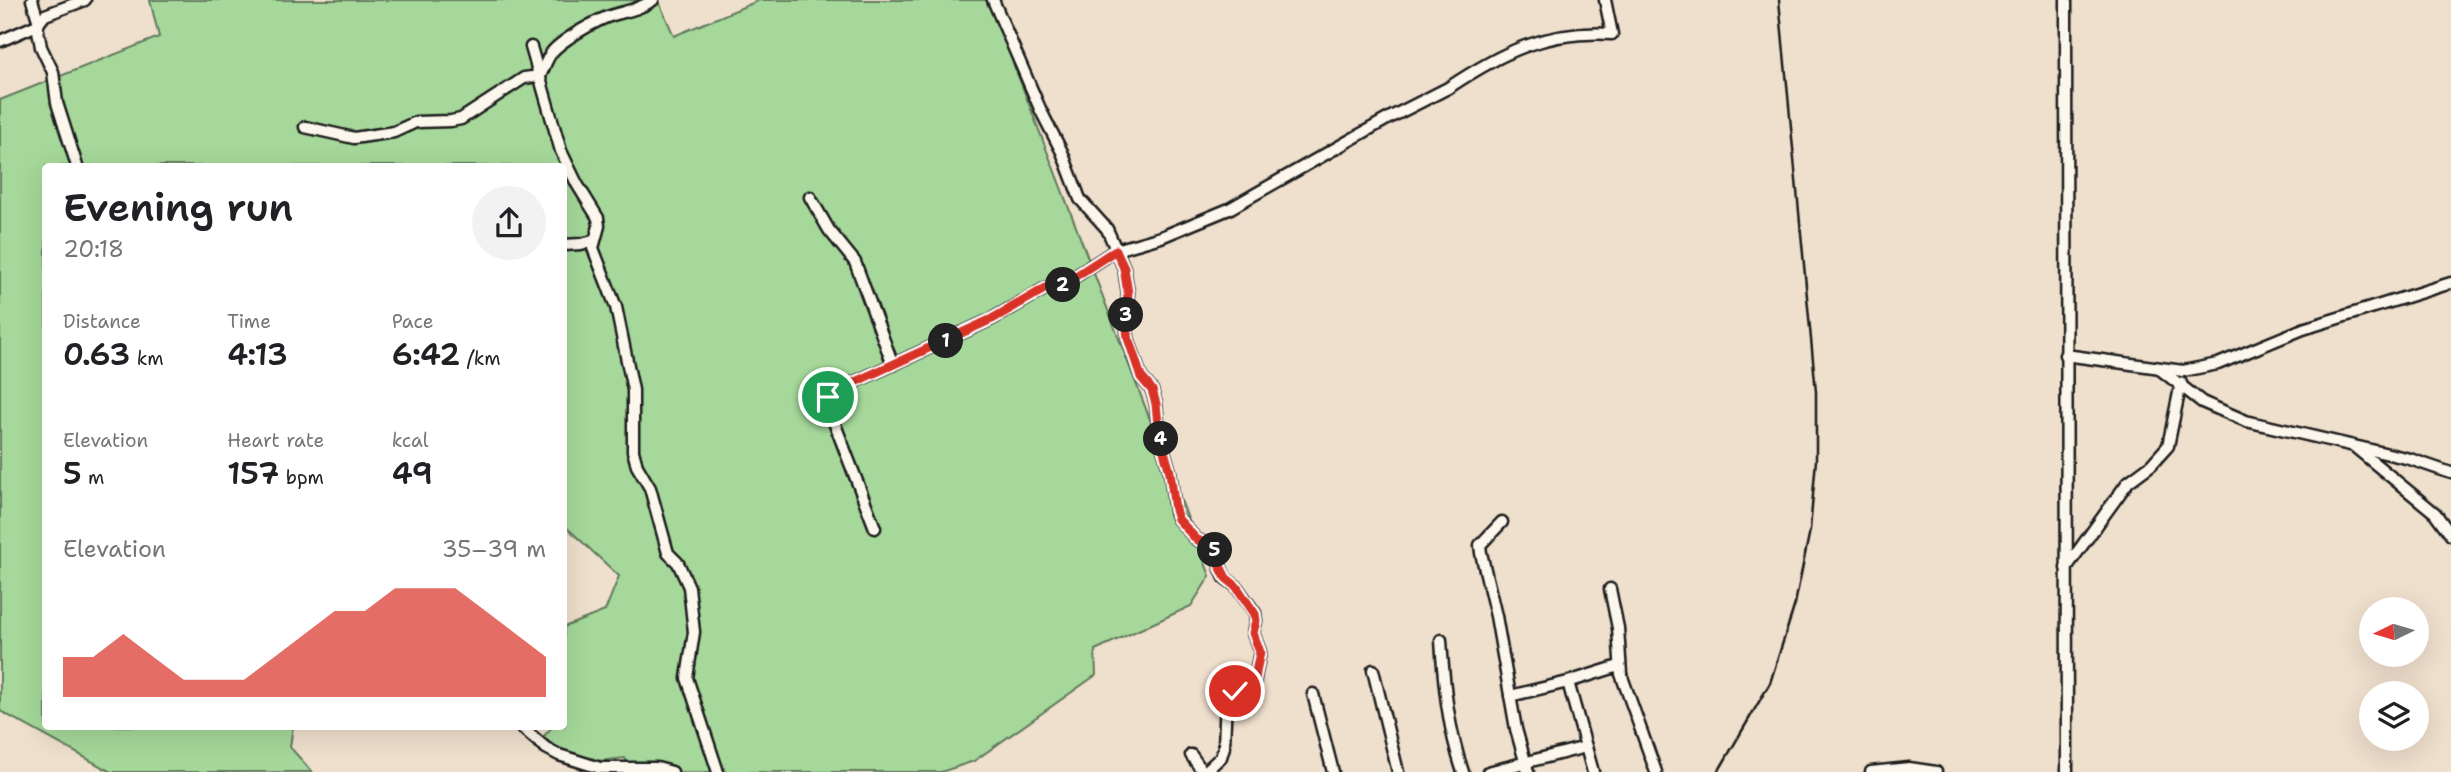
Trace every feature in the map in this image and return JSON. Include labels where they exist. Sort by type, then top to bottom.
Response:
[{"type":"street","points":[[32,0],[41,47],[53,72],[57,103],[75,163]]},
{"type":"street","points":[[0,41],[38,24],[45,15],[85,0]]},
{"type":"street","points":[[540,76],[552,51],[571,38],[601,20],[612,15],[625,14],[653,0]]},
{"type":"street","points":[[993,0],[1041,111],[1062,152],[1080,199],[1107,229],[1124,268],[1128,293],[1128,338],[1141,377],[1152,390],[1156,404],[1159,434],[1170,472],[1178,519],[1196,539],[1219,551],[1220,566],[1226,578],[1236,586],[1255,614],[1253,633],[1260,652],[1254,683],[1247,694],[1235,691],[1226,696],[1224,747],[1221,757],[1205,772],[1191,755]]},
{"type":"street","points":[[875,528],[827,402],[831,393],[992,319],[1046,288],[1062,285],[1116,250],[1161,237],[1229,209],[1280,178],[1519,47],[1563,35],[1612,34],[1605,0]]},
{"type":"street","points":[[2066,0],[2067,772]]},
{"type":"street","points":[[531,47],[567,163]]},
{"type":"street","points":[[305,127],[354,138],[394,132],[416,122],[461,119],[524,78],[540,76]]},
{"type":"street","points":[[567,163],[598,218],[599,226],[593,241],[596,257],[616,307],[633,390],[633,451],[637,466],[650,488],[668,553],[678,563],[689,587],[694,632],[687,678],[718,772]]},
{"type":"street","points":[[810,197],[829,230],[855,262],[893,365]]},
{"type":"street","points":[[567,245],[593,241]]},
{"type":"street","points":[[2065,355],[2183,371],[2218,364],[2303,329],[2451,283]]},
{"type":"street","points":[[2157,368],[2181,383],[2202,402],[2246,421],[2410,459],[2451,473]]},
{"type":"street","points":[[2066,569],[2127,482],[2151,465],[2168,446],[2181,383]]},
{"type":"street","points":[[2357,448],[2435,513],[2451,535]]},
{"type":"street","points":[[1502,522],[1480,545],[1526,767]]},
{"type":"street","points":[[1610,589],[1618,628],[1619,666],[1656,772]]},
{"type":"street","points":[[1441,640],[1445,701],[1453,742],[1463,772]]},
{"type":"street","points":[[1510,695],[1568,682],[1619,666]]},
{"type":"street","points":[[1373,670],[1398,772]]},
{"type":"street","points":[[1568,682],[1593,772]]},
{"type":"street","points":[[1313,694],[1333,772]]},
{"type":"street","points":[[525,730],[545,748],[600,768],[657,768],[673,772]]},
{"type":"street","points":[[1488,772],[1526,767],[1586,747]]},
{"type":"street","points":[[1871,772],[1909,768],[1936,772]]},
{"type":"green space","points":[[150,0],[658,0],[674,36],[760,0],[989,0],[1210,576],[1191,606],[1095,650],[1096,675],[974,761],[941,772],[631,772],[625,758],[570,764],[534,747],[549,730],[567,730],[567,626],[605,611],[619,576],[567,528],[567,163],[42,163],[42,730],[292,730],[290,747],[312,772],[111,772],[0,711],[0,100],[159,37]]},
{"type":"railway","points":[[1718,772],[1770,683],[1795,604],[1810,530],[1816,460],[1816,392],[1779,0]]},
{"type":"route","points":[[828,397],[831,393],[992,319],[1046,288],[1074,279],[1116,250],[1124,268],[1128,293],[1128,338],[1141,377],[1152,390],[1156,404],[1159,434],[1170,472],[1178,519],[1196,539],[1219,551],[1220,566],[1226,578],[1236,586],[1255,614],[1253,633],[1260,652],[1254,683],[1247,694],[1235,691]]}]
